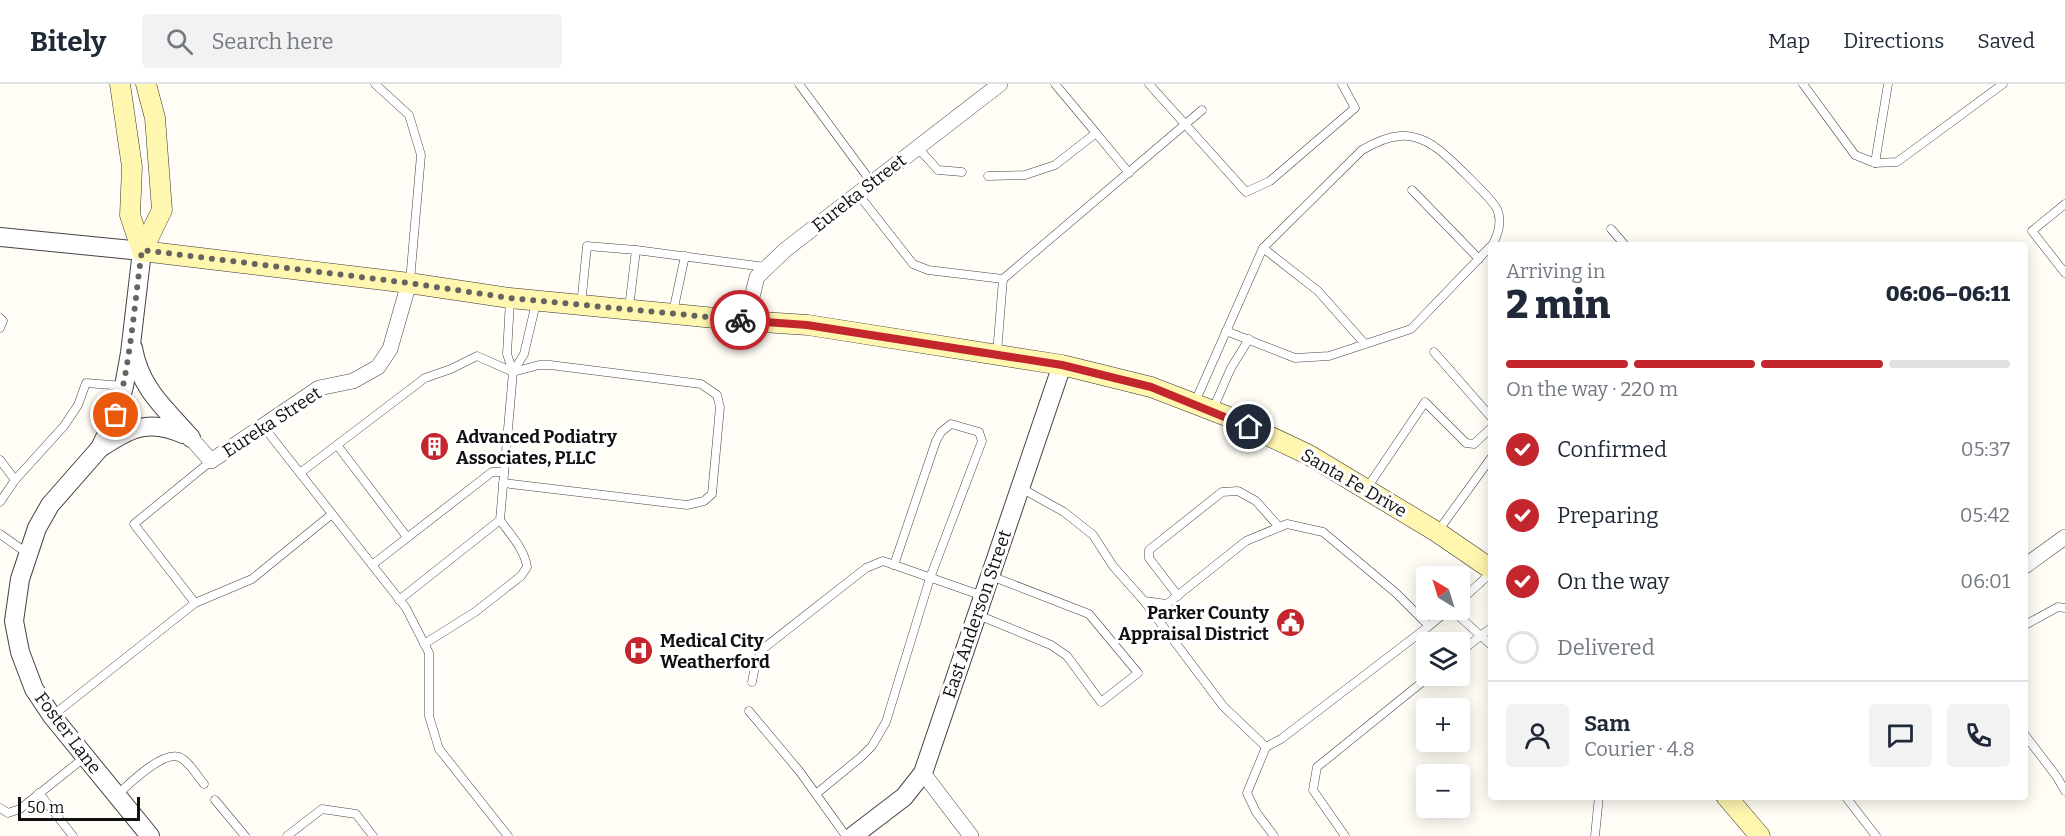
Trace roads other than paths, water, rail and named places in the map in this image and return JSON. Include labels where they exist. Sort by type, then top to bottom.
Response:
[{"type":"main road","points":[[120,84],[132,167],[130,215],[142,250]]},
{"type":"main road","points":[[142,250],[162,210],[155,118],[146,84]]},
{"type":"main road","name":"Santa Fe Drive","points":[[142,250],[409,283],[510,298],[807,325],[1062,365],[1151,387],[1203,407],[1309,455],[1437,532],[1488,569]]},
{"type":"main road","points":[[1729,800],[1760,836]]},
{"type":"street","name":"Eureka Street","points":[[746,321],[758,277],[785,250],[1000,84]]},
{"type":"street","name":"Santa Fe Drive","points":[[0,237],[142,250]]},
{"type":"street","name":"Foster Lane","points":[[142,250],[124,386],[116,415],[100,448],[50,505],[37,528],[7,624],[34,689],[52,716],[150,836]]},
{"type":"street","name":"Eureka Street","points":[[191,438],[211,461],[320,388],[352,381],[378,367],[390,349],[409,283]]},
{"type":"street","points":[[131,338],[141,375],[160,406],[191,438]]},
{"type":"street","name":"East Anderson Street","points":[[853,836],[904,797],[923,773],[1062,365]]},
{"type":"street","points":[[100,448],[135,428],[153,425],[166,427],[191,438]]},
{"type":"street","points":[[2028,564],[2065,537]]},
{"type":"street","points":[[923,773],[971,836]]},
{"type":"lane","points":[[375,84],[409,115],[421,155],[409,283]]},
{"type":"lane","points":[[799,84],[872,183]]},
{"type":"lane","points":[[1055,84],[1129,173]]},
{"type":"lane","points":[[1149,84],[1246,192],[1270,181],[1355,108],[1341,84]]},
{"type":"lane","points":[[1803,84],[1855,155],[1875,163],[1897,162],[2003,84]]},
{"type":"lane","points":[[1875,163],[1888,84]]},
{"type":"lane","points":[[997,355],[1003,279],[1202,110]]},
{"type":"lane","points":[[988,176],[1025,175],[1056,165],[1096,133]]},
{"type":"lane","points":[[1203,407],[1226,331],[1263,248],[1362,150],[1380,140],[1402,136],[1423,140],[1437,148],[1497,210],[1500,228],[1493,242]]},
{"type":"lane","points":[[918,148],[938,170],[962,172]]},
{"type":"lane","points":[[1412,190],[1479,259]]},
{"type":"lane","points":[[858,194],[913,264],[928,270],[1003,279]]},
{"type":"lane","points":[[2065,204],[2032,231],[2065,273]]},
{"type":"lane","points":[[1611,229],[1622,242]]},
{"type":"lane","points":[[581,305],[587,246],[767,267]]},
{"type":"lane","points":[[1263,248],[1318,291],[1365,344]]},
{"type":"lane","points":[[1226,331],[1295,358],[1329,356],[1411,329],[1488,249]]},
{"type":"lane","points":[[628,310],[636,250]]},
{"type":"lane","points":[[673,314],[685,256]]},
{"type":"lane","points":[[424,644],[475,612],[521,576],[527,567],[521,550],[500,520],[513,372],[507,354],[510,298]]},
{"type":"lane","points":[[513,372],[524,354],[537,301]]},
{"type":"lane","points":[[0,318],[3,321],[0,328]]},
{"type":"lane","points":[[1203,407],[1249,339]]},
{"type":"lane","points":[[1434,352],[1488,414]]},
{"type":"lane","points":[[300,473],[425,378],[451,369],[477,356],[513,372],[539,365],[550,365],[701,384],[717,396],[720,406],[712,494],[704,501],[687,505],[503,483]]},
{"type":"lane","points":[[0,502],[15,480],[64,426],[78,405],[86,383],[124,386]]},
{"type":"lane","points":[[1366,490],[1425,402],[1466,443],[1474,444],[1488,431]]},
{"type":"lane","points":[[816,794],[872,746],[886,722],[930,578],[982,441],[979,432],[951,424],[936,441],[894,565]]},
{"type":"lane","points":[[263,426],[406,608],[429,653],[429,716],[439,748],[507,836]]},
{"type":"lane","points":[[337,445],[407,537]]},
{"type":"lane","points":[[0,460],[15,480]]},
{"type":"lane","points":[[1437,532],[1488,460]]},
{"type":"lane","points":[[195,603],[134,524],[211,461]]},
{"type":"lane","points":[[372,564],[492,471],[504,472]]},
{"type":"lane","points":[[1019,488],[1064,512],[1093,535],[1113,566],[1144,601],[1223,706],[1266,747]]},
{"type":"lane","points":[[1178,596],[1149,558],[1149,550],[1222,492],[1238,491],[1256,501],[1279,527]]},
{"type":"lane","points":[[52,716],[195,603],[252,579],[332,514]]},
{"type":"lane","points":[[399,600],[500,520]]},
{"type":"lane","points":[[1144,601],[1167,604],[1246,541],[1287,524],[1323,532],[1396,593],[1429,626]]},
{"type":"lane","points":[[0,534],[28,553]]},
{"type":"lane","points":[[752,682],[756,661],[764,648],[866,568],[883,561],[983,596]]},
{"type":"lane","points":[[1470,591],[1488,574]]},
{"type":"lane","points":[[977,614],[1051,645],[1067,656],[1101,702],[1138,673],[1089,614],[990,575]]},
{"type":"lane","points":[[2028,623],[2058,607],[2065,608]]},
{"type":"lane","points":[[1274,836],[1256,812],[1247,793],[1266,747],[1281,739],[1436,620]]},
{"type":"lane","points":[[1463,620],[1488,642]]},
{"type":"lane","points":[[1470,644],[1488,630]]},
{"type":"lane","points":[[1345,836],[1313,790],[1317,767],[1417,686]]},
{"type":"lane","points":[[749,711],[816,794],[846,836]]},
{"type":"lane","points":[[2028,739],[2065,791]]},
{"type":"lane","points":[[117,795],[159,760],[169,756],[178,756],[187,762],[204,784]]},
{"type":"lane","points":[[0,808],[8,813],[20,808],[85,757]]},
{"type":"lane","points":[[39,794],[73,836]]},
{"type":"lane","points":[[215,800],[245,836]]},
{"type":"lane","points":[[1595,836],[1599,800]]},
{"type":"lane","points":[[1848,800],[1876,836]]},
{"type":"lane","points":[[287,836],[322,809],[356,814],[372,836]]},
{"type":"place","name":"Advanced Podiatry Associates, PLLC","points":[[435,447]]},
{"type":"place","name":"Parker County Appraisal District","points":[[1290,623]]},
{"type":"place","name":"Medical City Weatherford","points":[[639,651]]}]
